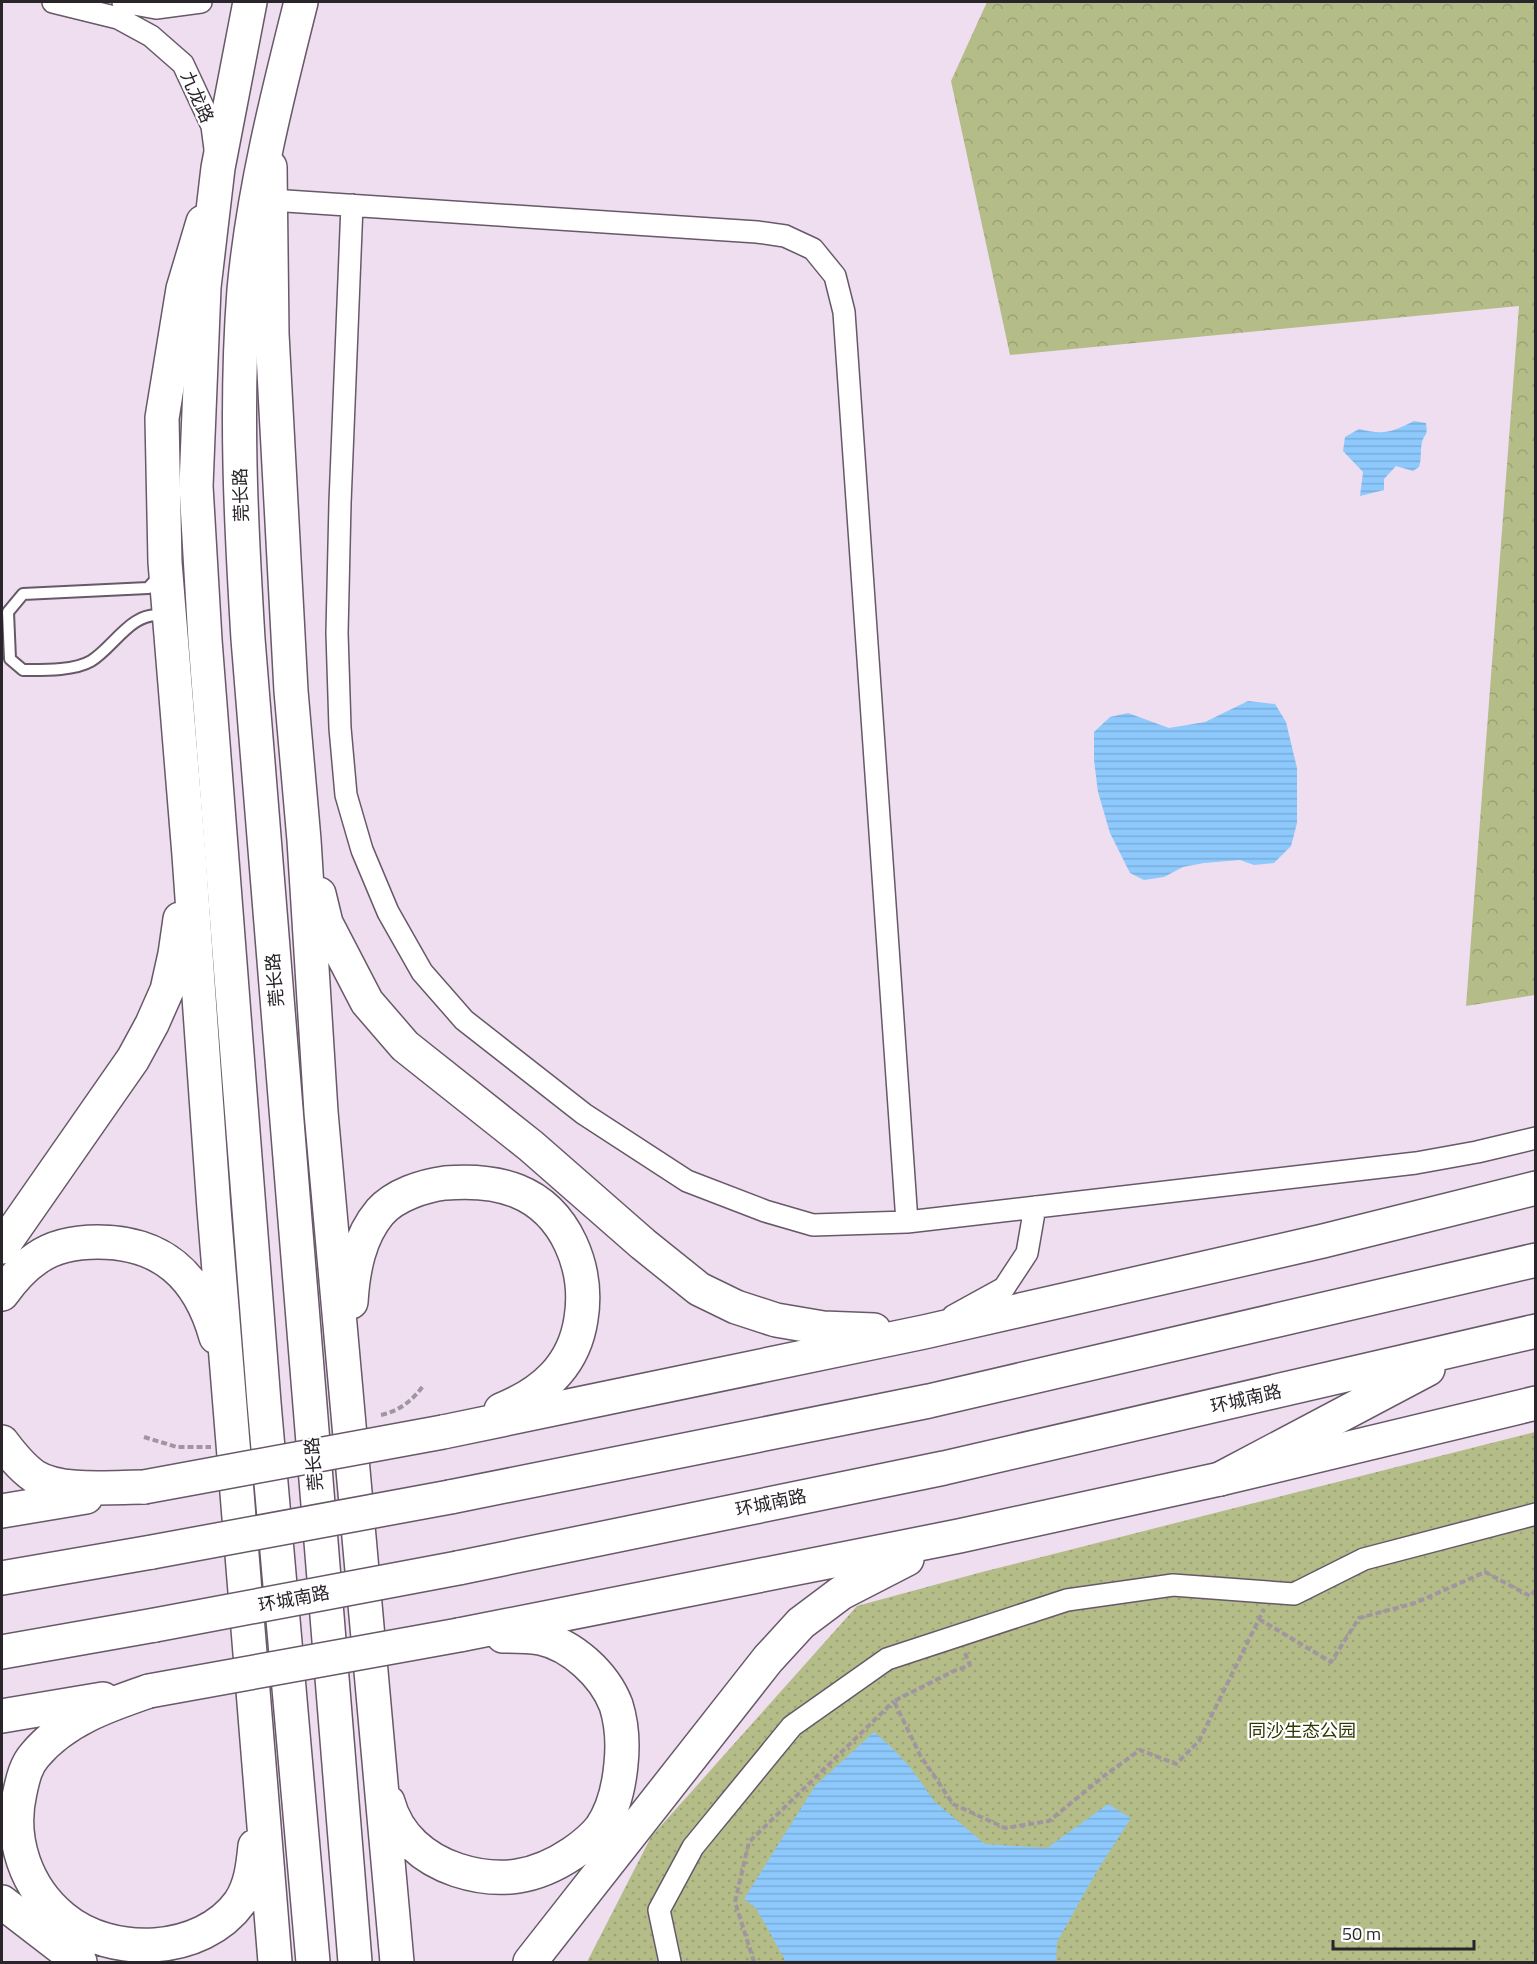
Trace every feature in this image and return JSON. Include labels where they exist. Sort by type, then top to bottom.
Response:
[{"type":"main road","points":[[250,2],[218,168],[202,308],[196,498],[263,1392],[313,1962]]},
{"type":"main road","name":"莞长路","points":[[301,2],[268,132],[244,289],[239,488],[248,639],[355,1962]]},
{"type":"main road","points":[[268,132],[272,334],[291,691],[304,840],[321,1112],[397,1962]]},
{"type":"main road","points":[[218,168],[183,290],[162,418],[165,562],[189,855],[214,1209],[275,1962]]},
{"type":"main road","points":[[304,840],[326,923],[367,1002],[405,1046],[531,1146],[699,1289],[736,1307],[776,1320],[823,1328],[924,1332]]},
{"type":"main road","points":[[2,1247],[133,1059],[152,1024],[166,990],[175,954],[189,855]]},
{"type":"main road","points":[[345,1387],[352,1283],[357,1256],[367,1230],[382,1210],[404,1194],[433,1185],[462,1181],[518,1191],[542,1206],[562,1226],[575,1250],[585,1300],[580,1328],[573,1349],[562,1368],[546,1385],[505,1408],[443,1432]]},
{"type":"main road","points":[[2,1511],[443,1432],[924,1332],[1323,1241],[1536,1188]]},
{"type":"main road","points":[[2,1294],[17,1274],[38,1257],[60,1247],[86,1242],[111,1242],[134,1245],[156,1253],[186,1277],[207,1310],[219,1348],[230,1402]]},
{"type":"main road","points":[[2,1578],[450,1497],[929,1401],[1536,1260]]},
{"type":"main road","name":"环城南路","points":[[2,1652],[458,1568],[944,1468],[1536,1331]]},
{"type":"main road","points":[[1220,1479],[1468,1347]]},
{"type":"main road","points":[[2,1716],[459,1635],[959,1536],[1220,1479],[1536,1403]]},
{"type":"main road","points":[[2,1442],[16,1461],[35,1476],[54,1484],[75,1487],[144,1487]]},
{"type":"main road","points":[[530,1962],[768,1659],[801,1623],[841,1593],[890,1566],[959,1536]]},
{"type":"main road","points":[[379,1765],[390,1809],[410,1843],[447,1867],[474,1875],[504,1877],[534,1874],[558,1863],[600,1829],[612,1807],[619,1785],[622,1754],[621,1726],[615,1704],[602,1682],[585,1661],[564,1647],[541,1638],[459,1635]]},
{"type":"main road","points":[[149,1691],[106,1705],[75,1722],[56,1735],[35,1755],[24,1774],[18,1799],[16,1825],[20,1853],[30,1879],[45,1902],[65,1920],[88,1933],[110,1940],[134,1945],[162,1945],[186,1940],[209,1930],[227,1917],[240,1901],[249,1883],[253,1866],[260,1778]]},
{"type":"main road","points":[[2,1902],[80,1962]]},
{"type":"street","name":"九龙路","points":[[53,2],[118,18],[151,36],[183,64],[212,126],[218,168]]},
{"type":"street","points":[[123,2],[156,8],[201,2]]},
{"type":"street","points":[[271,200],[757,232],[785,236],[813,249],[835,276],[844,312],[907,1222]]},
{"type":"street","points":[[352,205],[337,633],[340,728],[346,795],[362,850],[388,912],[422,972],[464,1020],[584,1114],[687,1181],[765,1211],[813,1225],[907,1222],[1416,1163],[1536,1138]]},
{"type":"street","points":[[924,1332],[1004,1288],[1027,1253],[1035,1207]]},
{"type":"street","points":[[670,1962],[658,1910],[693,1847],[792,1726],[887,1659],[1067,1600],[1173,1584],[1294,1594],[1364,1559],[1536,1514]]},
{"type":"lane","points":[[165,562],[158,579],[148,588],[23,594],[8,612],[10,659],[22,670],[57,670],[90,663],[134,623],[151,614],[162,616],[170,632]]},
{"type":"path","points":[[374,1417],[403,1407],[416,1396],[423,1386]]},
{"type":"path","points":[[144,1437],[177,1448],[222,1445]]},
{"type":"path","points":[[1259,1619],[1331,1662],[1359,1618],[1415,1603],[1485,1572],[1530,1596],[1536,1590]]},
{"type":"path","points":[[894,1701],[920,1755],[953,1804],[1005,1828],[1049,1821],[1140,1750],[1176,1764],[1199,1741],[1272,1592]]},
{"type":"path","points":[[754,1962],[735,1902],[749,1842],[894,1701],[970,1665],[957,1636]]},
{"type":"green space","points":[[987,2],[1535,2],[1535,995],[1466,1006],[1519,306],[1010,355],[951,81]]},
{"type":"green space","name":"同沙生态公园","points":[[1535,1432],[1535,1962],[587,1962],[651,1837],[857,1606],[982,1572]]},
{"type":"water","points":[[1414,421],[1426,423],[1427,427],[1421,445],[1419,467],[1413,471],[1396,466],[1384,479],[1384,490],[1360,496],[1363,472],[1343,451],[1345,437],[1359,429],[1387,432]]},
{"type":"water","points":[[1248,701],[1275,704],[1286,722],[1297,768],[1297,823],[1291,846],[1274,863],[1254,865],[1240,860],[1204,863],[1183,867],[1164,877],[1144,880],[1130,873],[1110,833],[1098,792],[1094,760],[1094,732],[1110,717],[1128,713],[1169,728],[1205,722]]},
{"type":"water","points":[[874,1732],[910,1767],[935,1802],[985,1844],[1047,1848],[1108,1804],[1131,1818],[1097,1871],[1057,1942],[1056,1962],[784,1962],[784,1958],[756,1908],[744,1899],[815,1786]]}]
